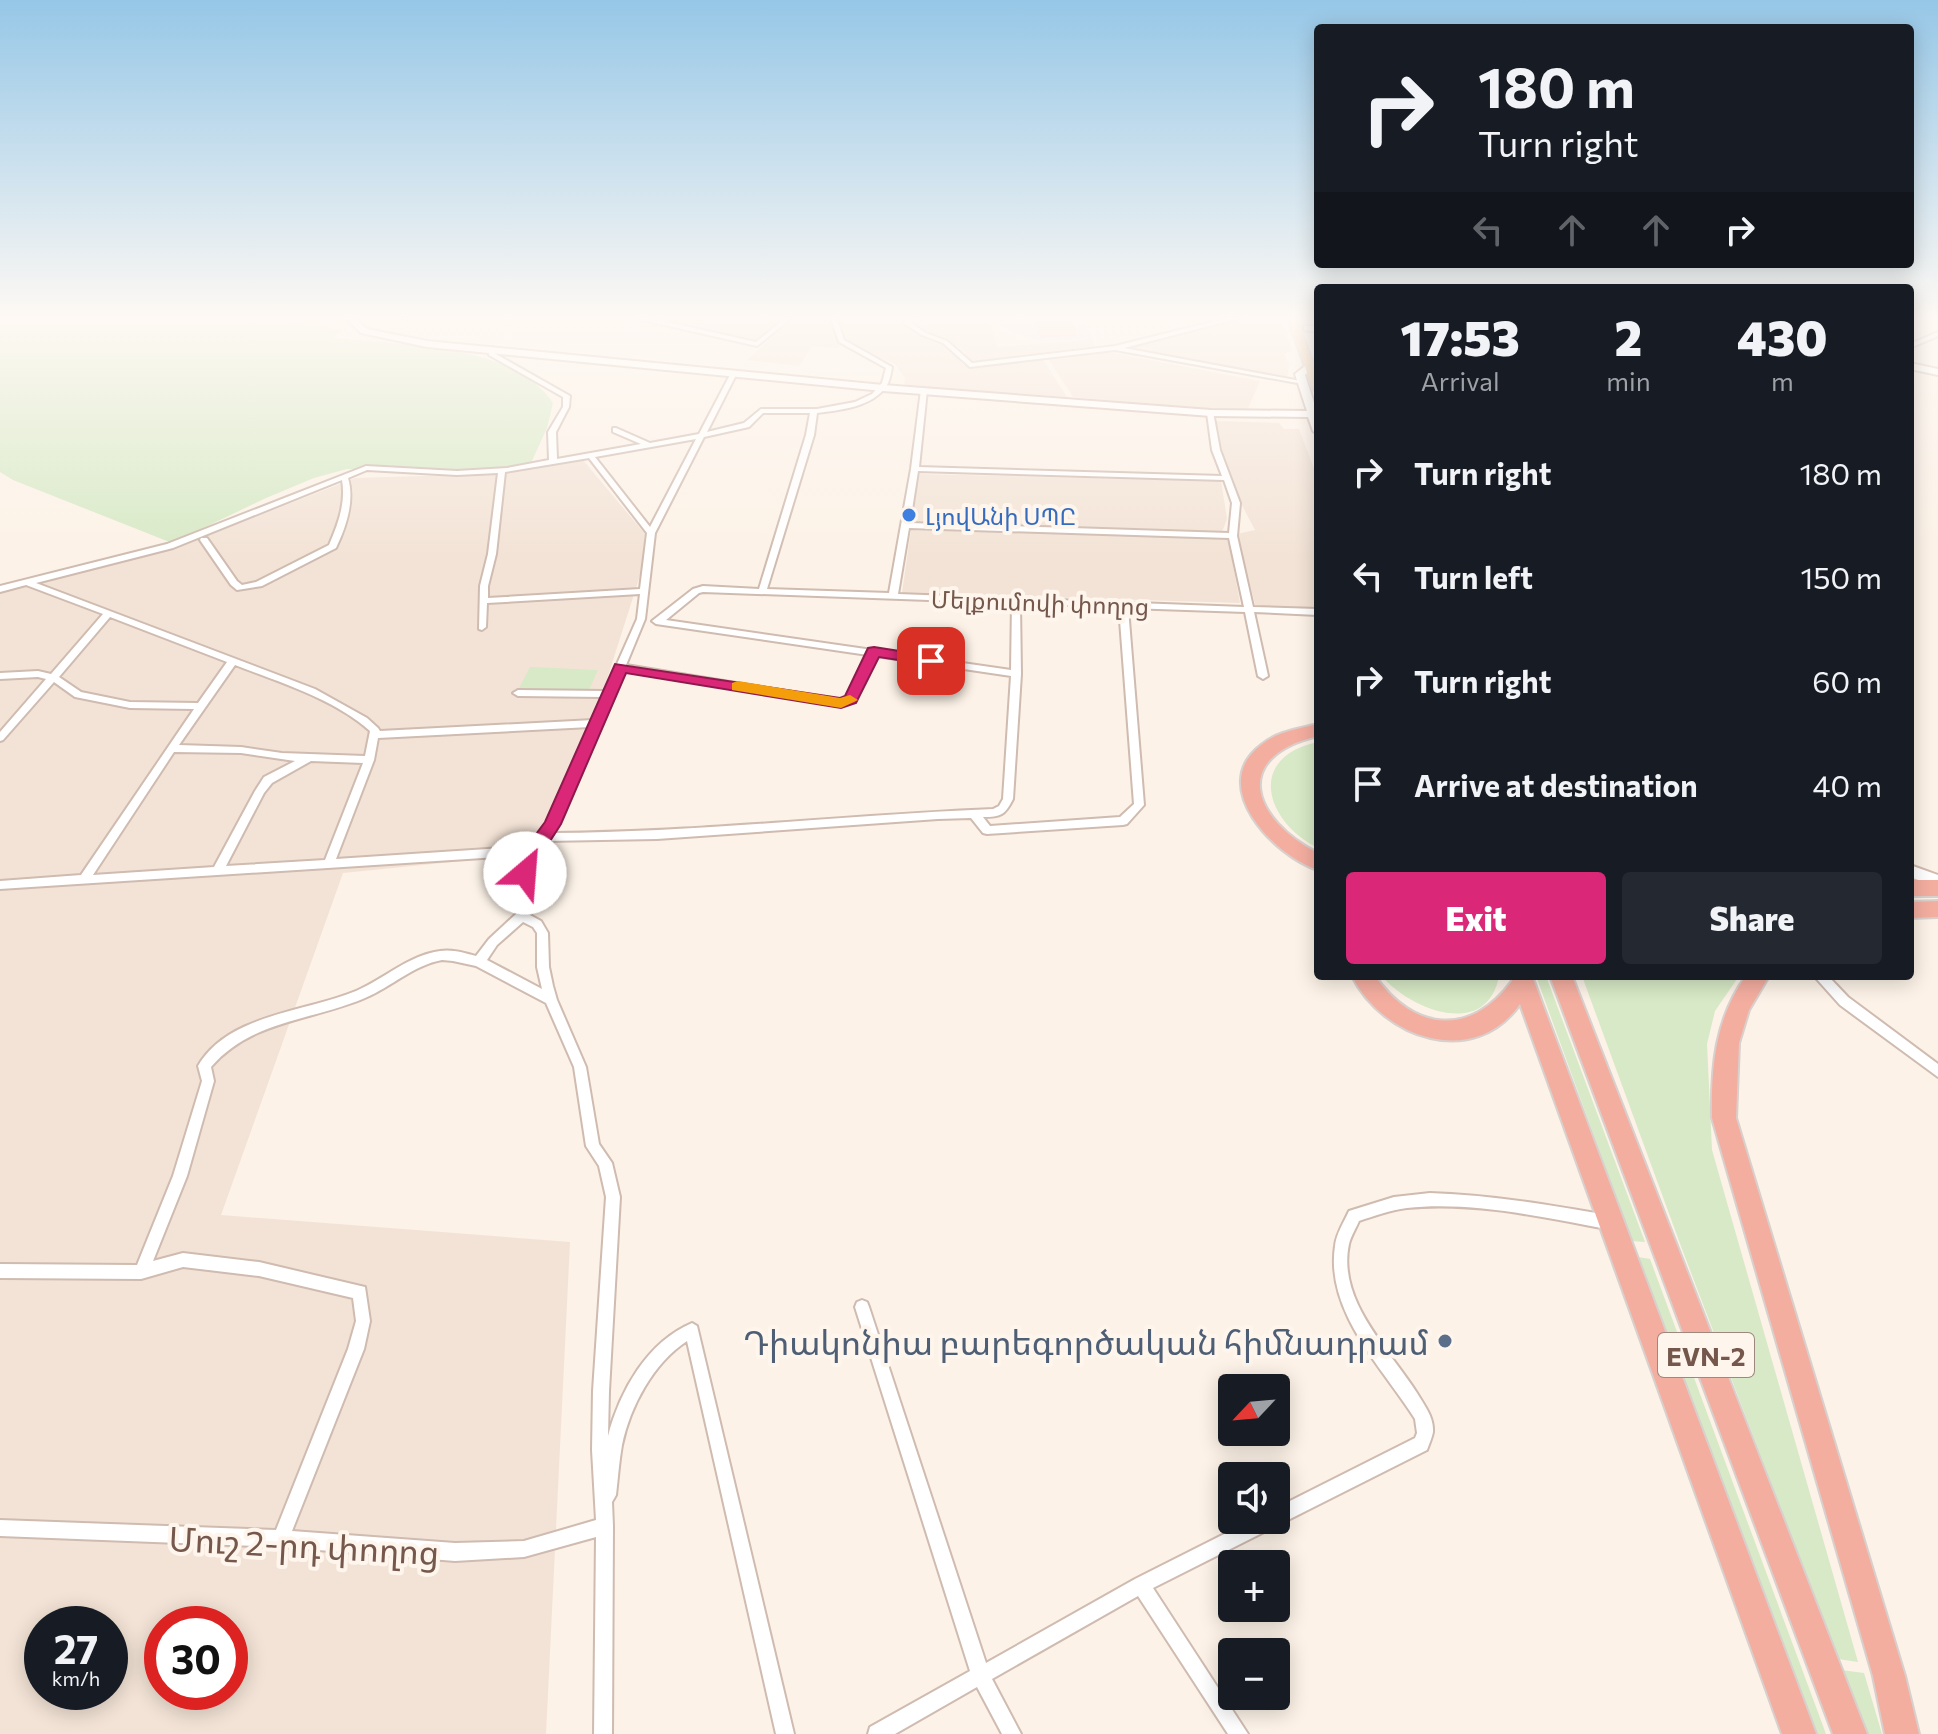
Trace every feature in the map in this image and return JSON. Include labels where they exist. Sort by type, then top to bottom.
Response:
[{"type":"highway","points":[[1314,731],[1295,734],[1262,754],[1253,768],[1249,783],[1260,818],[1290,849],[1314,860]]},
{"type":"highway","points":[[1914,888],[1938,888]]},
{"type":"highway","points":[[1914,899],[1938,899]]},
{"type":"highway","points":[[1914,910],[1938,909]]},
{"type":"highway","points":[[1365,980],[1374,995],[1402,1018],[1419,1025],[1469,1031],[1501,1014],[1522,980]]},
{"type":"highway","points":[[1522,980],[1799,1734]]},
{"type":"highway","name":"EVN-2","points":[[1563,980],[1850,1734]]},
{"type":"highway","points":[[1755,980],[1738,1007],[1728,1035],[1722,1065],[1724,1118],[1889,1676],[1902,1734]]},
{"type":"street","points":[[553,462],[552,432],[566,407],[567,397]]},
{"type":"street","points":[[479,962],[493,942],[522,916],[525,873],[535,850],[553,824],[641,619],[651,533],[721,397]]},
{"type":"street","points":[[156,550],[175,551],[204,540],[366,468],[457,473],[502,470],[700,436],[746,425],[761,411],[814,412],[873,397]]},
{"type":"street","points":[[893,596],[915,469],[923,397]]},
{"type":"street","points":[[1010,397],[1211,413],[1312,414]]},
{"type":"street","points":[[1307,397],[1314,420]]},
{"type":"street","points":[[762,592],[810,435],[814,412]]},
{"type":"street","points":[[1211,413],[1224,478],[1236,503],[1233,536],[1263,676]]},
{"type":"street","points":[[616,430],[649,446]]},
{"type":"street","points":[[591,456],[651,533]]},
{"type":"street","points":[[915,469],[1224,478]]},
{"type":"street","points":[[482,627],[484,586],[492,554],[502,470]]},
{"type":"street","points":[[204,540],[240,588],[259,584],[333,546],[347,494],[345,478]]},
{"type":"street","points":[[0,589],[156,550],[345,478]]},
{"type":"street","points":[[904,525],[1233,536]]},
{"type":"street","points":[[28,583],[312,691],[364,720],[375,730],[369,760],[329,863]]},
{"type":"street","name":"Մելքումովի փողոց","points":[[659,621],[696,591],[703,589],[1314,612]]},
{"type":"street","points":[[483,601],[645,591]]},
{"type":"street","points":[[544,837],[616,838],[885,816],[995,813],[1003,809],[1008,799],[1016,674],[1016,601]]},
{"type":"street","points":[[973,813],[987,830],[1021,830],[1123,821],[1139,805],[1123,605]]},
{"type":"street","points":[[0,738],[109,613]]},
{"type":"street","points":[[641,619],[1016,674]]},
{"type":"street","points":[[621,667],[841,703],[851,699],[874,652]]},
{"type":"street","points":[[85,878],[233,661]]},
{"type":"street","points":[[0,676],[38,674],[53,677],[78,695],[130,705],[200,706]]},
{"type":"street","points":[[518,693],[607,694]]},
{"type":"street","points":[[376,735],[595,723]]},
{"type":"street","points":[[171,748],[369,760]]},
{"type":"street","points":[[218,870],[268,780],[310,758]]},
{"type":"street","points":[[0,885],[535,850]]},
{"type":"street","points":[[1914,872],[1938,881]]},
{"type":"street","points":[[522,916],[534,921],[544,933],[545,979],[580,1067],[593,1146],[605,1163],[613,1197],[601,1391],[600,1450],[605,1526],[603,1734]]},
{"type":"street","points":[[141,1272],[180,1176],[208,1081],[204,1066],[215,1050],[256,1027],[360,995],[435,956],[479,962],[551,1000]]},
{"type":"street","points":[[1824,980],[1844,1001],[1938,1071]]},
{"type":"street","points":[[1290,1510],[1421,1444],[1424,1439],[1425,1423],[1420,1410],[1349,1305],[1342,1283],[1343,1242],[1354,1216],[1423,1200],[1475,1203],[1612,1223]]},
{"type":"street","points":[[0,1271],[141,1272],[183,1260],[259,1269],[360,1292],[363,1321],[356,1349],[281,1539]]},
{"type":"street","points":[[862,1307],[981,1676],[1012,1734]]},
{"type":"street","points":[[605,1526],[614,1444],[629,1405],[663,1351],[678,1335],[692,1331],[785,1734]]},
{"type":"street","name":"Մուշ 2-րդ փողոց","points":[[0,1528],[281,1539],[455,1552],[524,1549],[605,1526]]},
{"type":"street","points":[[877,1734],[1141,1585],[1242,1534]]},
{"type":"street","points":[[1141,1585],[1239,1734]]},
{"type":"shaded area","points":[[1073,397],[1253,397],[1246,413]]},
{"type":"shaded area","points":[[1215,421],[1279,423],[1284,429],[1299,429],[1314,468],[1314,609],[1256,608],[1237,534],[1255,530],[1227,477]]},
{"type":"shaded area","points":[[583,460],[645,534],[643,566],[552,852],[343,873],[221,1215],[570,1242],[546,1734],[0,1734],[0,590],[176,548],[355,478],[455,475]]},
{"type":"shaded area","points":[[918,474],[1221,481],[1227,519],[1222,532],[907,524]]},
{"type":"shaded area","points":[[911,530],[1228,538],[1240,603],[902,593]]},
{"type":"green space","points":[[0,397],[548,397],[553,403],[547,428],[531,463],[482,471],[347,469],[314,478],[266,498],[172,543],[13,480],[0,472]]},
{"type":"green space","points":[[530,667],[598,670],[588,692],[519,688]]},
{"type":"green space","points":[[1314,743],[1314,846],[1286,823],[1271,791],[1272,775],[1280,761],[1295,750]]},
{"type":"green space","points":[[1386,980],[1498,980],[1492,996],[1480,1008],[1464,1013],[1446,1013],[1428,1008]]},
{"type":"green space","points":[[1537,980],[1547,980],[1645,1242],[1632,1241]]},
{"type":"green space","points":[[1583,980],[1736,980],[1715,1011],[1707,1044],[1712,1150],[1858,1662],[1838,1659]]},
{"type":"green space","points":[[1638,1257],[1650,1259],[1826,1734],[1811,1734]]},
{"type":"green space","points":[[1833,1669],[1864,1673],[1882,1734],[1859,1734]]},
{"type":"slow traffic","points":[[738,686],[841,703],[850,700]]},
{"type":"place","name":"ԼյովԱնի ՍՊԸ","points":[[909,515]]},
{"type":"place","name":"Դիակոնիա բարեգործական հիմնադրամ","points":[[1445,1341]]},
{"type":"route","points":[[525,873],[535,850],[553,824],[621,667],[841,703],[851,699],[874,652],[931,661]]}]
